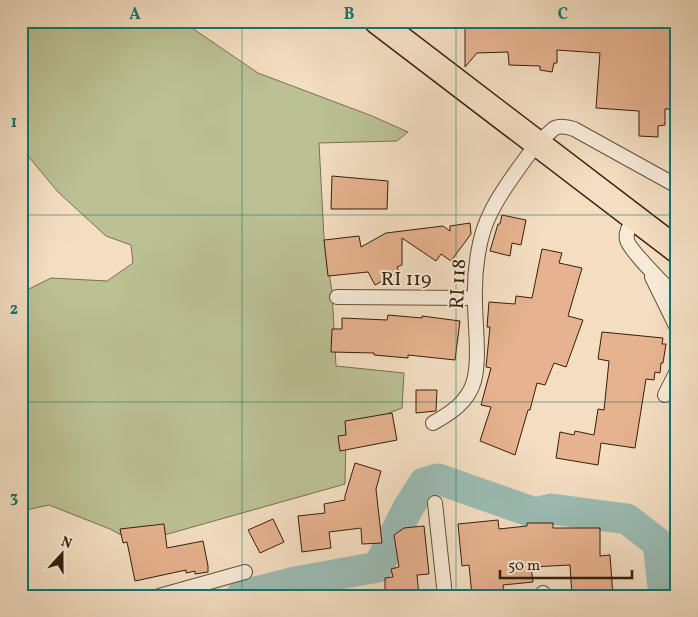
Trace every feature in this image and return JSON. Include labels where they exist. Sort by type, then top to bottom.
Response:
[{"type":"highway","points":[[377,21],[677,250]]},
{"type":"street","name":"RI 118","points":[[433,424],[450,414],[460,405],[468,396],[474,380],[477,357],[475,298],[480,247],[490,213],[536,143],[555,128],[564,126],[574,129],[677,186]]},
{"type":"street","points":[[634,217],[627,233],[626,239],[628,244],[645,265],[677,298]]},
{"type":"street","points":[[645,265],[677,328]]},
{"type":"street","name":"RI 119","points":[[337,298],[475,298]]},
{"type":"street","points":[[665,395],[677,371]]},
{"type":"street","points":[[435,503],[445,596]]},
{"type":"street","points":[[159,596],[244,572]]},
{"type":"green space","points":[[21,21],[188,21],[192,28],[258,73],[372,116],[408,132],[397,141],[319,143],[324,238],[332,292],[336,366],[404,373],[402,408],[346,430],[345,484],[136,543],[110,529],[49,505],[21,511],[21,293],[51,278],[107,281],[133,263],[131,245],[106,236],[58,192],[28,156],[21,122]]},
{"type":"building","points":[[465,21],[677,21],[677,67],[671,67],[670,109],[665,109],[665,125],[658,126],[658,137],[639,136],[639,111],[596,108],[600,53],[557,50],[557,63],[554,63],[552,72],[540,70],[540,66],[509,65],[508,52],[477,53],[465,67]]},
{"type":"building","points":[[332,176],[388,181],[387,209],[331,209]]},
{"type":"building","points":[[502,215],[526,220],[521,245],[512,243],[510,256],[490,251]]},
{"type":"building","points":[[470,223],[471,234],[451,261],[441,254],[436,261],[402,238],[402,265],[397,267],[399,272],[375,285],[368,272],[328,276],[324,240],[359,236],[361,247],[386,233],[443,226],[450,231],[450,226]]},
{"type":"building","points":[[542,249],[562,253],[559,263],[582,268],[568,316],[583,320],[566,367],[554,363],[545,385],[537,383],[515,455],[480,441],[491,407],[481,405],[491,368],[486,367],[490,327],[487,327],[489,302],[515,304],[516,296],[532,298]]},
{"type":"building","points":[[388,315],[422,318],[422,316],[460,321],[455,360],[408,355],[408,358],[374,355],[374,353],[331,352],[332,329],[342,329],[342,318],[387,320]]},
{"type":"building","points":[[602,332],[663,338],[662,344],[666,344],[660,373],[655,372],[654,380],[646,379],[635,448],[601,443],[598,465],[556,458],[560,432],[574,435],[575,431],[594,435],[598,409],[604,410],[609,361],[598,359]]},
{"type":"building","points":[[416,390],[437,390],[436,411],[416,413]]},
{"type":"building","points":[[392,413],[397,440],[340,451],[338,436],[346,435],[345,421]]},
{"type":"building","points":[[355,463],[381,471],[376,489],[382,543],[362,544],[361,528],[329,532],[331,548],[302,552],[298,516],[325,513],[324,504],[345,500]]},
{"type":"building","points":[[273,519],[284,542],[260,553],[248,530]]},
{"type":"building","points":[[498,520],[499,529],[527,526],[527,523],[553,523],[553,528],[600,528],[600,556],[610,555],[613,596],[572,596],[570,565],[531,567],[533,582],[503,585],[504,596],[472,596],[469,565],[462,566],[458,524]]},
{"type":"building","points":[[164,524],[167,548],[203,541],[208,572],[195,574],[195,571],[186,573],[186,570],[135,581],[127,542],[123,543],[120,529]]},
{"type":"building","points":[[424,526],[429,574],[417,575],[419,596],[385,596],[385,578],[393,577],[391,569],[399,567],[394,535],[404,528]]},
{"type":"waterway","points":[[241,596],[295,582],[378,567],[408,508],[424,483],[438,479],[535,513],[551,509],[627,519],[658,543],[664,596]]}]
